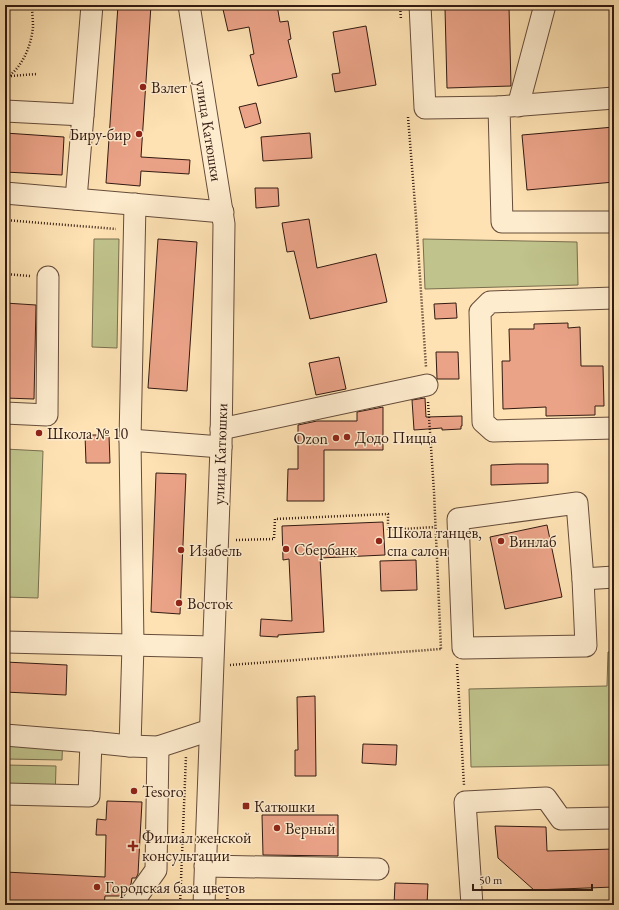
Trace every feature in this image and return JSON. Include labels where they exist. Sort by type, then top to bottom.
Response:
[{"type":"street","points":[[76,199],[92,5]]},
{"type":"street","name":"улица Катюшки","points":[[189,5],[224,224],[221,438],[204,905]]},
{"type":"street","points":[[420,5],[425,108],[509,106],[614,98]]},
{"type":"street","points":[[545,5],[509,106],[502,222],[614,222]]},
{"type":"street","points":[[5,111],[83,115]]},
{"type":"street","points":[[5,194],[222,212]]},
{"type":"street","points":[[130,746],[134,645],[130,440],[135,204]]},
{"type":"street","points":[[5,413],[47,415],[48,277]]},
{"type":"street","points":[[614,298],[490,302],[480,312],[483,422],[492,431],[614,428]]},
{"type":"street","points":[[130,440],[221,438],[427,385]]},
{"type":"street","points":[[577,503],[583,578],[586,646],[460,648],[458,519],[577,503]]},
{"type":"street","points":[[583,578],[614,577]]},
{"type":"street","points":[[5,642],[134,645],[213,657]]},
{"type":"street","points":[[5,735],[158,747],[210,730]]},
{"type":"street","points":[[5,794],[89,796],[91,742]]},
{"type":"street","points":[[131,905],[156,870],[158,747]]},
{"type":"street","points":[[472,905],[465,802],[546,798],[561,820],[614,818]]},
{"type":"street","points":[[205,866],[378,869]]},
{"type":"path","points":[[5,79],[10,76],[20,64],[30,46],[33,26],[32,5]]},
{"type":"path","points":[[400,5],[401,21]]},
{"type":"path","points":[[10,76],[37,74]]},
{"type":"path","points":[[408,115],[427,385],[441,649]]},
{"type":"path","points":[[5,220],[135,230]]},
{"type":"path","points":[[5,274],[48,277]]},
{"type":"path","points":[[217,540],[274,539],[275,518],[388,514],[388,530],[435,527]]},
{"type":"path","points":[[213,657],[460,648],[465,802]]},
{"type":"path","points":[[180,905],[187,738]]},
{"type":"green space","points":[[94,239],[119,239],[117,348],[92,347]]},
{"type":"green space","points":[[423,239],[577,242],[578,285],[425,289]]},
{"type":"green space","points":[[5,449],[43,451],[38,598],[5,597]]},
{"type":"green space","points":[[608,652],[614,652],[614,765],[471,767],[469,689],[607,686]]},
{"type":"green space","points":[[5,732],[63,733],[62,760],[5,759]]},
{"type":"green space","points":[[5,765],[56,766],[55,802],[5,801]]},
{"type":"building","points":[[118,5],[151,5],[141,157],[190,160],[189,174],[141,171],[140,186],[106,183]]},
{"type":"building","points":[[222,5],[277,5],[280,22],[288,21],[291,39],[288,40],[297,77],[258,86],[250,55],[254,54],[249,27],[228,31]]},
{"type":"building","points":[[509,7],[511,86],[447,88],[445,8]]},
{"type":"building","points":[[366,26],[376,85],[335,92],[332,74],[340,73],[333,32]]},
{"type":"building","points":[[256,103],[261,123],[245,128],[239,107]]},
{"type":"building","points":[[614,127],[614,182],[527,190],[522,135]]},
{"type":"building","points":[[5,133],[64,137],[62,175],[5,172]]},
{"type":"building","points":[[310,133],[312,158],[263,161],[261,137]]},
{"type":"building","points":[[255,188],[278,188],[279,206],[256,208]]},
{"type":"building","points":[[309,219],[317,268],[376,254],[387,302],[310,319],[294,251],[287,252],[282,223]]},
{"type":"building","points":[[158,239],[197,242],[187,391],[148,388]]},
{"type":"building","name":"Школа № 10","points":[[5,303],[36,305],[34,399],[5,398]]},
{"type":"building","points":[[456,303],[457,318],[435,319],[434,304]]},
{"type":"building","points":[[568,323],[568,328],[580,327],[581,366],[603,366],[604,406],[595,406],[595,415],[546,416],[546,407],[503,409],[502,361],[510,361],[509,329],[534,329],[534,324]]},
{"type":"building","points":[[436,352],[458,352],[459,379],[437,379]]},
{"type":"building","points":[[339,357],[346,389],[316,395],[309,363]]},
{"type":"building","points":[[425,398],[426,417],[462,416],[461,429],[442,430],[442,428],[414,430],[412,400]]},
{"type":"building","points":[[383,407],[383,450],[324,450],[324,501],[287,501],[288,469],[298,469],[298,425],[317,421],[357,421],[357,412]]},
{"type":"building","points":[[85,435],[109,435],[110,463],[86,463]]},
{"type":"building","points":[[548,464],[548,483],[491,485],[491,465]]},
{"type":"building","points":[[156,473],[186,474],[180,614],[151,612]]},
{"type":"building","points":[[383,522],[385,555],[320,558],[324,632],[278,635],[278,637],[260,636],[261,619],[292,621],[289,559],[283,560],[282,526]]},
{"type":"building","points":[[547,525],[562,597],[505,609],[490,537]]},
{"type":"building","points":[[416,560],[417,590],[381,591],[380,561]]},
{"type":"building","points":[[5,662],[67,665],[66,695],[5,692]]},
{"type":"building","points":[[315,696],[316,776],[295,776],[295,750],[298,750],[297,697]]},
{"type":"building","points":[[363,744],[397,745],[396,765],[362,763]]},
{"type":"building","points":[[107,801],[142,802],[138,874],[136,878],[132,878],[131,884],[122,896],[105,896],[104,905],[5,905],[5,872],[105,877],[106,835],[96,835],[97,819],[106,820]]},
{"type":"building","points":[[262,815],[338,815],[338,856],[263,855]]},
{"type":"building","points":[[495,826],[546,827],[547,851],[614,849],[614,887],[534,890],[498,858]]},
{"type":"building","points":[[395,883],[428,884],[427,905],[394,905]]},
{"type":"place","name":"Взлет","points":[[143,87]]},
{"type":"place","name":"Биру-бир","points":[[139,134]]},
{"type":"place","name":"Школа № 10","points":[[39,433]]},
{"type":"place","name":"Додо Пицца","points":[[347,437]]},
{"type":"place","name":"Ozon","points":[[336,438]]},
{"type":"place","name":"Школа танцев, спа салон","points":[[379,541]]},
{"type":"place","name":"Винлаб","points":[[501,541]]},
{"type":"place","name":"Сбербанк","points":[[286,549]]},
{"type":"place","name":"Изабель","points":[[181,550]]},
{"type":"place","name":"Восток","points":[[179,603]]},
{"type":"place","name":"Tesoro","points":[[134,791]]},
{"type":"place","name":"Катюшки","points":[[246,806]]},
{"type":"place","name":"Верный","points":[[277,828]]},
{"type":"place","name":"Филиал женской консультации","points":[[133,846]]},
{"type":"place","name":"Городская база цветов","points":[[97,887]]}]
